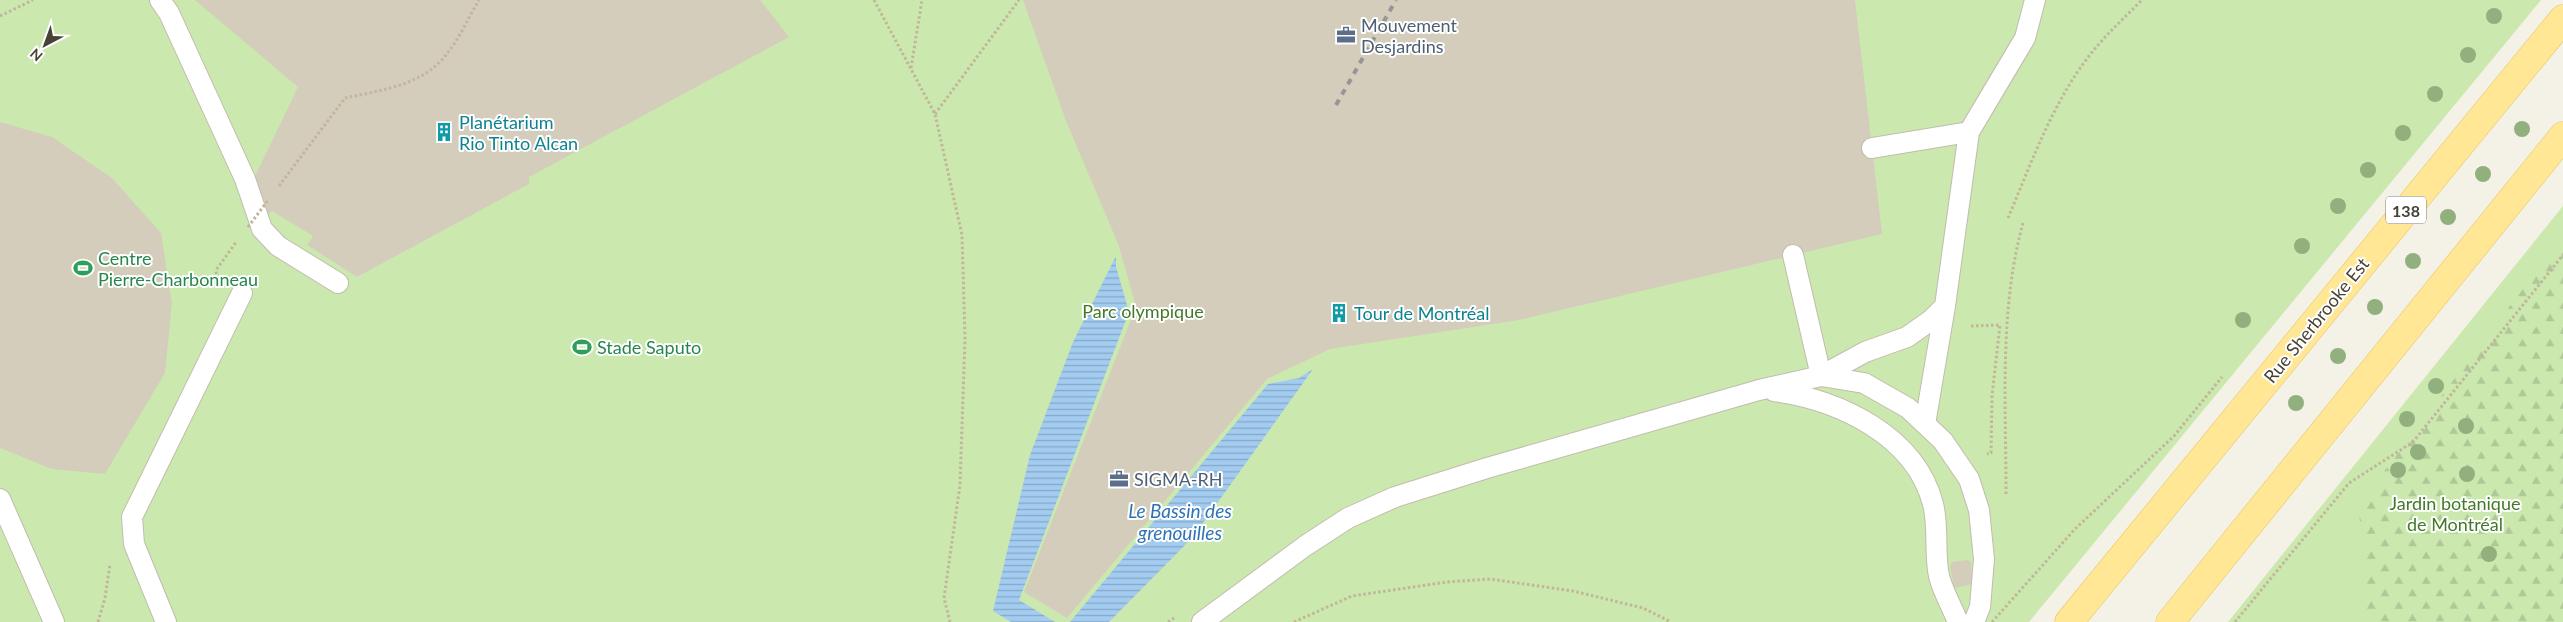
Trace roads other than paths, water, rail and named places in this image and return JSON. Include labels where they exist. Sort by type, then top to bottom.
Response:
[{"type":"main road","name":"Rue Sherbrooke Est","points":[[2069,622],[2563,19]]},
{"type":"main road","points":[[2170,622],[2563,136]]},
{"type":"lane","points":[[160,0],[169,13],[245,179],[262,229],[278,246],[338,283]]},
{"type":"lane","points":[[1925,424],[1945,306],[1969,132],[2025,38],[2035,0]]},
{"type":"lane","points":[[1872,148],[1969,132]]},
{"type":"lane","points":[[1793,255],[1821,376]]},
{"type":"lane","points":[[166,622],[134,544],[132,517],[242,293]]},
{"type":"lane","points":[[1202,622],[1304,546],[1348,518],[1395,497],[1487,468],[1762,390],[1821,376],[1865,352],[1907,337],[1931,320],[1945,306]]},
{"type":"lane","points":[[1821,376],[1864,383],[1908,408],[1942,441],[1969,479],[1979,510],[1984,559],[1980,607],[1974,622]]},
{"type":"lane","points":[[1762,390],[1799,395],[1844,409],[1892,440],[1922,474],[1933,505],[1939,577],[1958,622]]},
{"type":"lane","points":[[0,499],[54,622]]},
{"type":"water","points":[[1116,256],[1116,267],[1129,312],[1019,600],[1055,622],[1011,622],[993,611],[1030,455],[1073,342]]},
{"type":"water","name":"Le Bassin des grenouilles","points":[[1313,369],[1193,537],[1109,622],[1070,622],[1268,384],[1299,378]]},
{"type":"railway","points":[[1336,105],[1396,0]]},
{"type":"place","name":"Mouvement Desjardins","points":[[1346,35]]},
{"type":"place","name":"Planétarium Rio Tinto Alcan","points":[[444,132]]},
{"type":"place","name":"Centre Pierre-Charbonneau","points":[[83,268]]},
{"type":"place","name":"Tour de Montréal","points":[[1339,313]]},
{"type":"place","name":"Stade Saputo","points":[[582,347]]},
{"type":"place","name":"SIGMA-RH","points":[[1119,479]]},
{"type":"park label","name":"Parc olympique","points":[[1143,311]]},
{"type":"park label","name":"Jardin botanique de Montréal","points":[[2455,513]]}]
